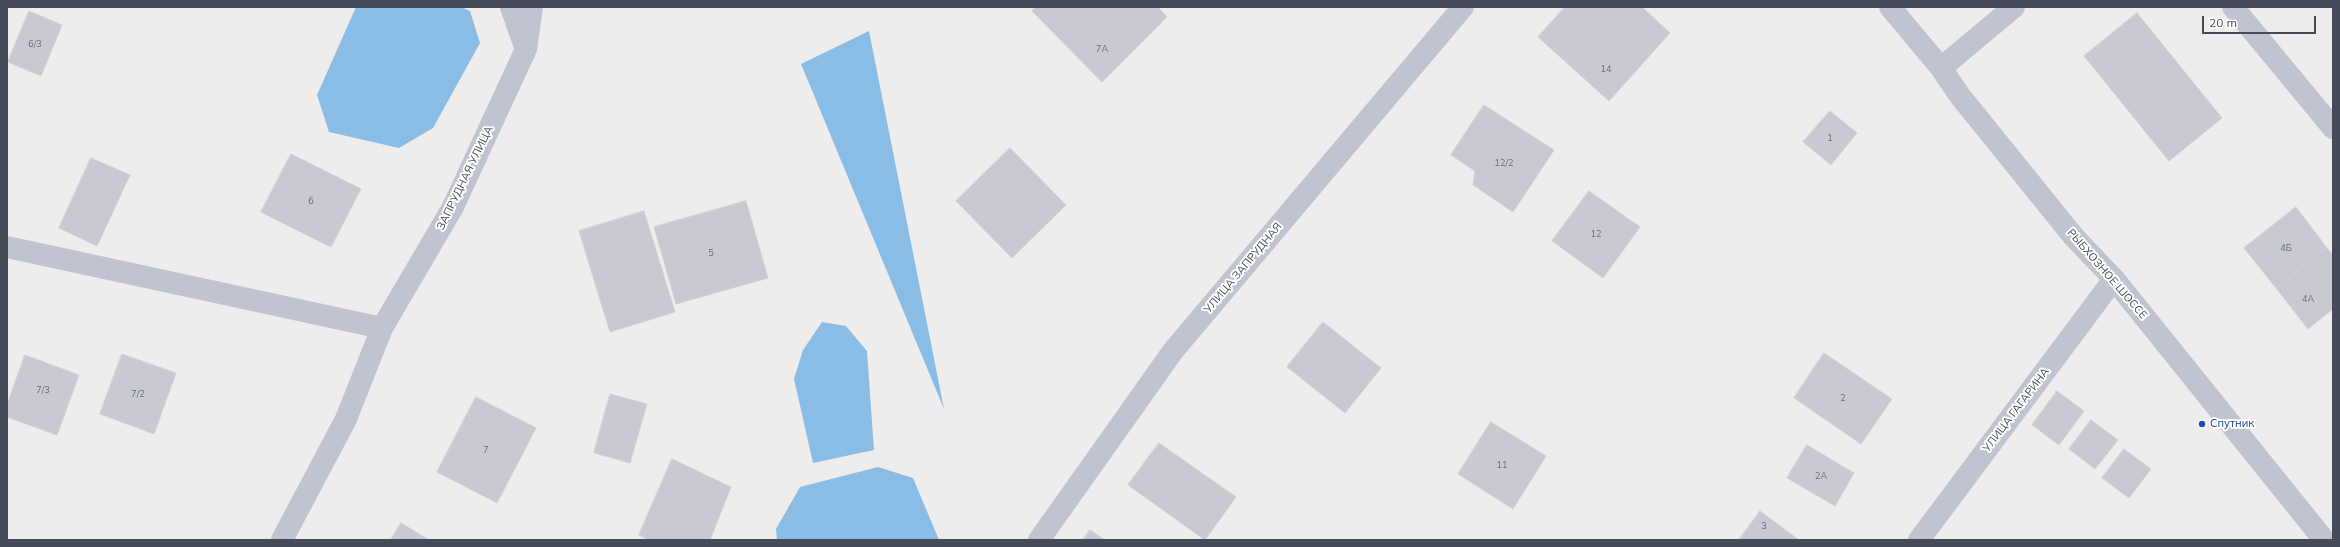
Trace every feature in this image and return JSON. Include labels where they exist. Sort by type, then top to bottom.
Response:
[{"type":"street","points":[[511,7],[526,49]]},
{"type":"street","name":"УЛИЦА ЗАПРУДНАЯ","points":[[1039,540],[1173,351],[1463,7]]},
{"type":"street","name":"РЫБХОЗНОЕ ШОССЕ","points":[[1890,7],[1941,68],[1960,96],[2074,237],[2114,279],[2324,540]]},
{"type":"street","points":[[1941,68],[2014,7]]},
{"type":"street","points":[[2233,7],[2333,128]]},
{"type":"street","name":"ЗАПРУДНАЯ УЛИЦА","points":[[282,540],[346,419],[382,328],[454,207],[526,49],[531,14]]},
{"type":"street","points":[[7,247],[382,328]]},
{"type":"street","name":"УЛИЦА ГАГАРИНА","points":[[1919,540],[2114,279]]},
{"type":"water","points":[[356,7],[461,7],[470,11],[480,43],[433,128],[399,148],[329,132],[317,95]]},
{"type":"water","points":[[869,31],[944,409],[801,64]]},
{"type":"water","points":[[822,322],[846,326],[867,351],[874,450],[813,463],[794,379],[803,350]]},
{"type":"water","points":[[878,467],[913,478],[939,540],[777,540],[776,529],[800,487]]},
{"type":"building","points":[[1036,7],[1158,7],[1167,17],[1102,82],[1032,11]]},
{"type":"building","points":[[1565,7],[1642,7],[1670,33],[1609,101],[1538,37]]},
{"type":"building","points":[[29,11],[62,25],[41,76],[8,62]]},
{"type":"building","points":[[2137,13],[2222,118],[2169,161],[2084,56]]},
{"type":"building","points":[[1484,105],[1554,150],[1513,212],[1473,185],[1475,171],[1451,155]]},
{"type":"building","points":[[1830,111],[1857,133],[1831,165],[1803,142]]},
{"type":"building","points":[[1010,148],[1066,205],[1012,258],[956,201]]},
{"type":"building","points":[[291,154],[361,189],[331,247],[261,212]]},
{"type":"building","points":[[91,158],[130,175],[97,246],[59,228]]},
{"type":"building","points":[[1589,191],[1640,227],[1603,278],[1552,241]]},
{"type":"building","points":[[746,201],[768,278],[676,304],[654,227]]},
{"type":"building","points":[[2296,207],[2327,248],[2276,288],[2244,248]]},
{"type":"building","points":[[644,211],[675,312],[610,332],[579,231]]},
{"type":"building","points":[[2327,248],[2333,255],[2333,309],[2308,329],[2276,288]]},
{"type":"building","points":[[1323,322],[1381,368],[1345,413],[1287,367]]},
{"type":"building","points":[[1824,353],[1892,399],[1861,444],[1794,398]]},
{"type":"building","points":[[122,354],[176,373],[154,434],[100,414]]},
{"type":"building","points":[[25,355],[79,375],[57,435],[7,417],[7,405]]},
{"type":"building","points":[[2057,391],[2084,411],[2059,445],[2032,425]]},
{"type":"building","points":[[610,394],[647,404],[630,463],[594,453]]},
{"type":"building","points":[[476,397],[536,428],[497,503],[437,472]]},
{"type":"building","points":[[2091,420],[2118,440],[2095,469],[2069,449]]},
{"type":"building","points":[[1491,422],[1546,456],[1513,509],[1458,474]]},
{"type":"building","points":[[1159,443],[1236,497],[1205,540],[1128,485]]},
{"type":"building","points":[[1807,445],[1854,473],[1835,506],[1787,478]]},
{"type":"building","points":[[2124,449],[2151,469],[2129,498],[2102,478]]},
{"type":"building","points":[[672,459],[731,487],[710,540],[649,540],[639,535]]},
{"type":"building","points":[[1760,511],[1799,540],[1739,540]]},
{"type":"building","points":[[401,523],[429,540],[391,540]]},
{"type":"building","points":[[1090,530],[1105,540],[1083,540]]},
{"type":"place","name":"Спутник","points":[[2202,424]]}]
